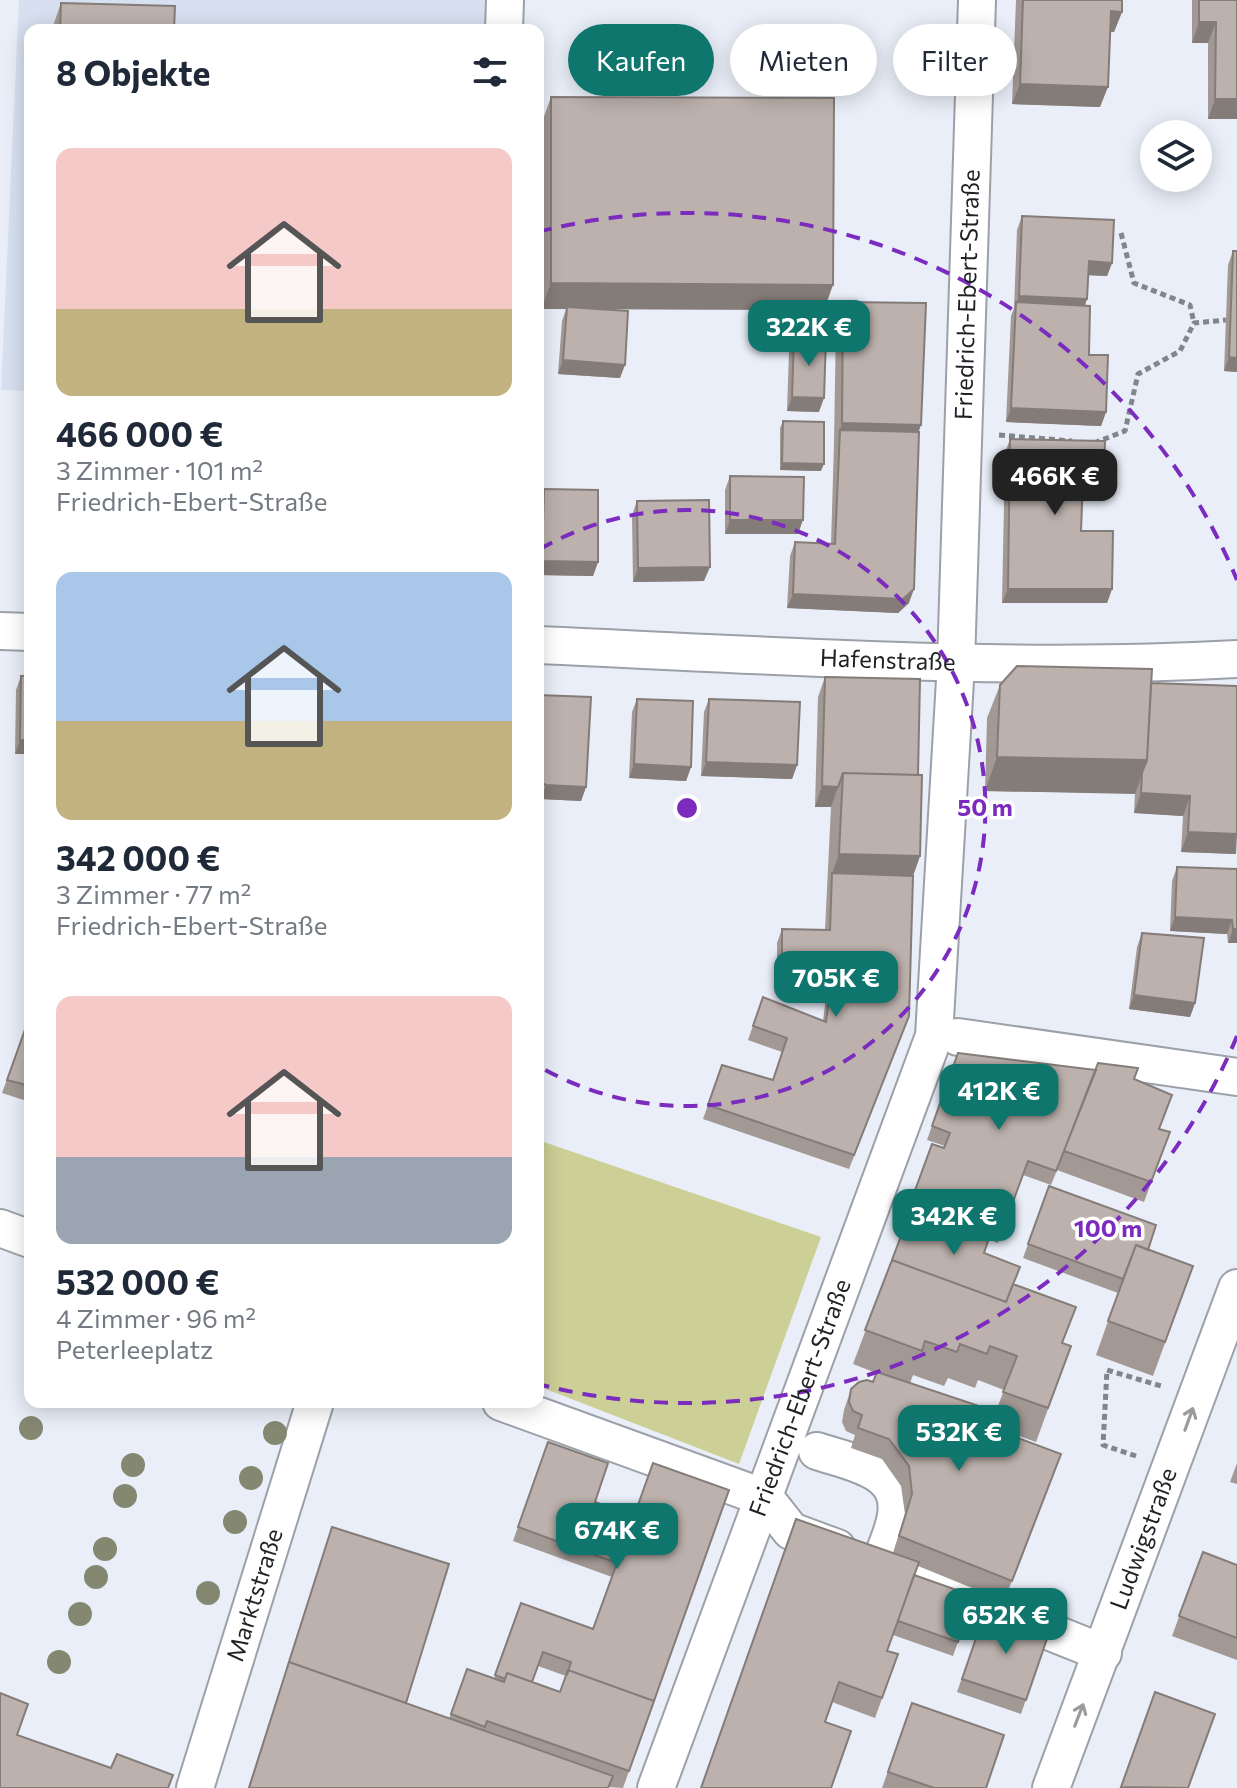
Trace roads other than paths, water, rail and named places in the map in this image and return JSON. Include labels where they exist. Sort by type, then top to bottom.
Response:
[{"type":"street","points":[[504,24],[505,0]]},
{"type":"street","name":"Friedrich-Ebert-Straße","points":[[656,1788],[934,1036],[956,663],[977,0]]},
{"type":"street","points":[[0,631],[24,632]]},
{"type":"street","name":"Hafenstraße","points":[[544,645],[956,663],[1131,665],[1237,659]]},
{"type":"street","points":[[958,1037],[1237,1077]]},
{"type":"street","points":[[0,1228],[24,1237]]},
{"type":"street","name":"Ludwigstraße","points":[[1051,1788],[1237,1288]]},
{"type":"street","name":"Marktstraße","points":[[198,1779],[313,1408]]},
{"type":"street","points":[[518,1408],[765,1498],[791,1531],[1103,1653]]},
{"type":"street","points":[[817,1451],[877,1471],[894,1490],[897,1514],[880,1564]]}]
